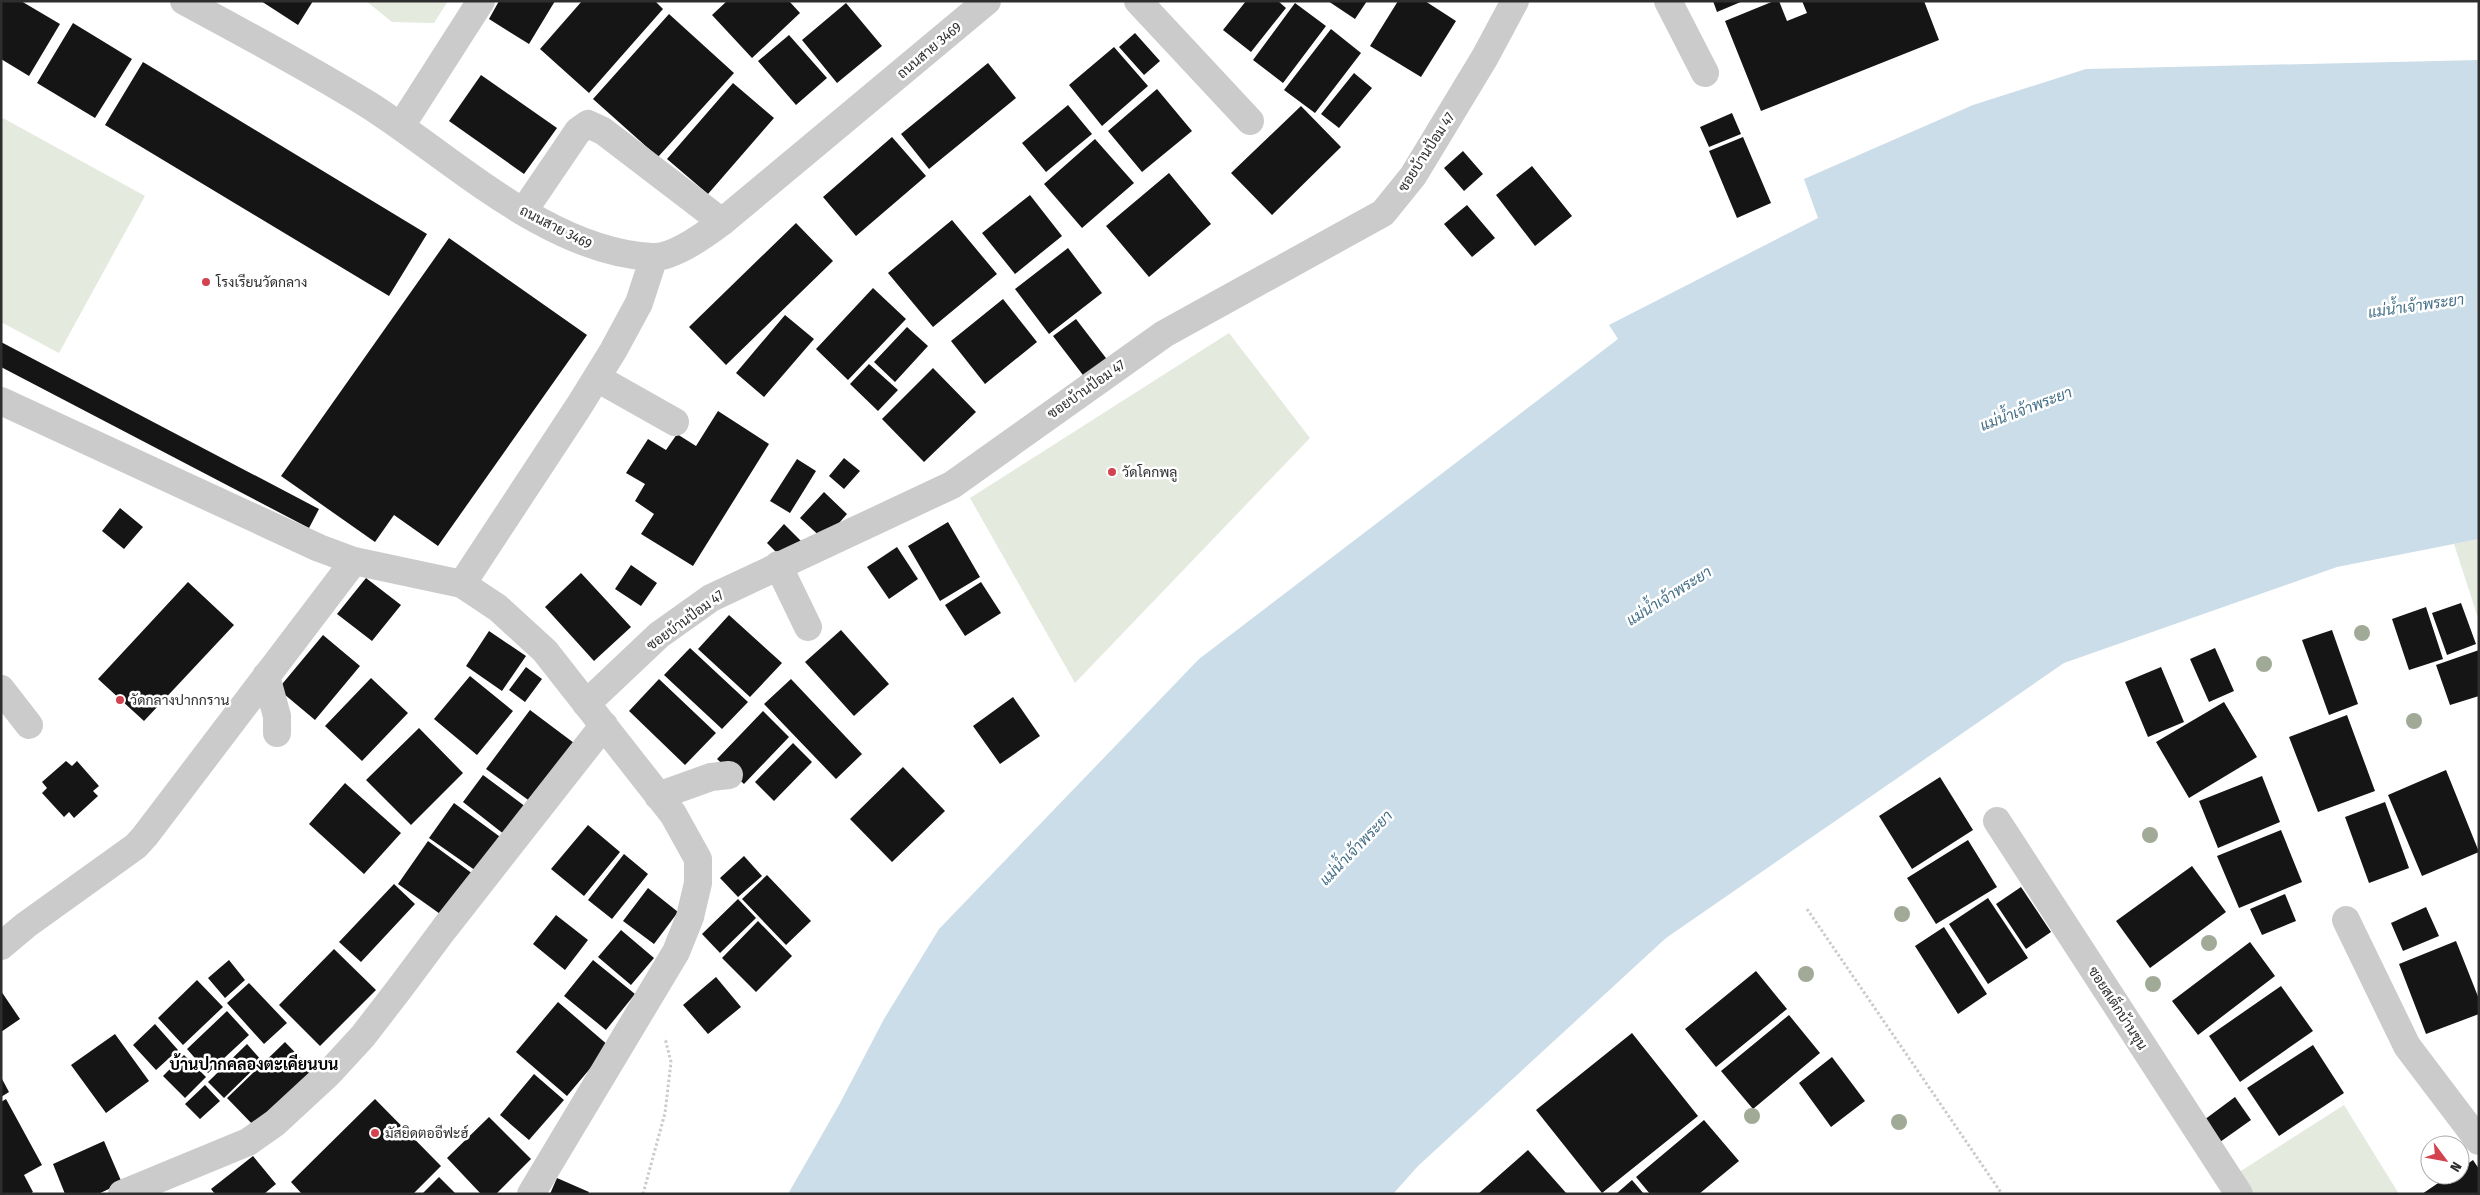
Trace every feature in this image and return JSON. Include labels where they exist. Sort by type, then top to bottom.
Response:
[{"type":"street","name":"ถนนสาย 3469","points":[[184,1],[296,61],[401,126],[523,212],[570,237],[602,250],[654,257],[694,243],[722,222],[987,1]]},
{"type":"street","points":[[401,126],[481,1]]},
{"type":"street","points":[[1138,1],[1250,121]]},
{"type":"street","name":"ซอยบ้านป้อม 47","points":[[586,704],[666,630],[711,598],[952,485],[1164,334],[1383,213],[1413,176],[1485,57],[1515,1]]},
{"type":"street","points":[[1668,1],[1705,74]]},
{"type":"street","points":[[523,212],[578,131],[588,124],[603,131],[722,222]]},
{"type":"street","points":[[462,584],[597,378],[639,303],[654,257]]},
{"type":"street","points":[[597,378],[675,422]]},
{"type":"street","points":[[3,404],[319,548],[350,559],[462,584],[498,608],[545,651],[673,814],[698,859],[698,883],[690,918],[676,952],[531,1194]]},
{"type":"street","points":[[1,946],[26,925],[136,846],[266,676],[350,559]]},
{"type":"street","points":[[778,565],[808,627]]},
{"type":"street","points":[[266,676],[277,716],[277,733]]},
{"type":"street","points":[[1,689],[29,725]]},
{"type":"street","points":[[122,1194],[248,1142],[275,1123],[328,1074],[363,1036],[444,929],[604,725]]},
{"type":"street","points":[[658,796],[711,777],[729,775]]},
{"type":"street","name":"ซอยสเต็กบ้านขุน","points":[[1997,821],[2239,1194]]},
{"type":"street","points":[[2346,920],[2407,1046],[2479,1141]]},
{"type":"path","points":[[1807,909],[2002,1194]]},
{"type":"path","points":[[643,1194],[665,1113],[671,1062],[660,1022],[647,999]]},
{"type":"shaded area","points":[[366,1],[448,1],[434,23],[392,22]]},
{"type":"shaded area","points":[[1,117],[145,196],[59,353],[1,322]]},
{"type":"shaded area","points":[[1229,333],[1310,438],[1075,683],[970,498]]},
{"type":"shaded area","points":[[2479,539],[2479,621],[2454,544]]},
{"type":"shaded area","points":[[2344,1105],[2399,1194],[2244,1194],[2233,1176]]},
{"type":"water","name":"แม่น้ำเจ้าพระยา","points":[[2479,60],[2479,539],[2337,567],[2064,663],[1666,938],[1418,1166],[1393,1194],[788,1194],[839,1105],[884,1019],[939,929],[1199,659],[1618,339],[1609,325],[1818,218],[1804,179],[1973,105],[2086,69]]},
{"type":"building","points":[[1,1],[21,1],[60,24],[29,76],[1,59]]},
{"type":"building","points":[[261,1],[313,1],[298,25]]},
{"type":"building","points":[[499,1],[555,1],[529,44],[489,19]]},
{"type":"building","points":[[582,1],[655,1],[663,9],[589,93],[540,49]]},
{"type":"building","points":[[727,1],[789,1],[800,13],[752,58],[712,15]]},
{"type":"building","points":[[1246,1],[1278,1],[1286,8],[1251,52],[1223,30]]},
{"type":"building","points":[[1328,1],[1367,1],[1355,19]]},
{"type":"building","points":[[1398,1],[1425,1],[1456,21],[1421,77],[1370,46]]},
{"type":"building","points":[[1713,1],[1743,1],[1717,12]]},
{"type":"building","points":[[1774,1],[1779,1],[1787,21],[1807,13],[1802,1],[1924,1],[1939,40],[1761,111],[1725,21]]},
{"type":"building","points":[[846,3],[882,46],[837,83],[802,40]]},
{"type":"building","points":[[1295,3],[1326,26],[1283,83],[1253,60]]},
{"type":"building","points":[[669,14],[734,73],[658,157],[593,99]]},
{"type":"building","points":[[73,23],[132,59],[95,118],[37,83]]},
{"type":"building","points":[[1331,29],[1361,53],[1315,113],[1284,90]]},
{"type":"building","points":[[1135,33],[1160,61],[1144,75],[1119,47]]},
{"type":"building","points":[[789,35],[827,78],[796,105],[758,61]]},
{"type":"building","points":[[1114,47],[1148,86],[1102,126],[1069,85]]},
{"type":"building","points":[[143,62],[427,234],[389,296],[105,125]]},
{"type":"building","points":[[988,63],[1016,98],[929,169],[901,134]]},
{"type":"building","points":[[1354,73],[1372,88],[1339,128],[1321,114]]},
{"type":"building","points":[[481,75],[557,128],[524,174],[449,121]]},
{"type":"building","points":[[733,83],[774,118],[708,194],[667,159]]},
{"type":"building","points":[[1157,89],[1192,131],[1142,172],[1108,131]]},
{"type":"building","points":[[1068,105],[1092,134],[1046,172],[1022,143]]},
{"type":"building","points":[[1301,106],[1341,147],[1272,215],[1231,173]]},
{"type":"building","points":[[1732,113],[1741,134],[1709,147],[1700,127]]},
{"type":"building","points":[[892,137],[926,176],[856,236],[823,197]]},
{"type":"building","points":[[1743,137],[1771,203],[1737,218],[1709,151]]},
{"type":"building","points":[[1095,139],[1134,183],[1082,228],[1044,184]]},
{"type":"building","points":[[1463,151],[1483,174],[1464,191],[1444,168]]},
{"type":"building","points":[[1532,166],[1572,216],[1535,246],[1496,195]]},
{"type":"building","points":[[1169,173],[1211,224],[1149,277],[1106,226]]},
{"type":"building","points":[[1030,195],[1062,236],[1015,274],[982,233]]},
{"type":"building","points":[[1467,205],[1495,238],[1472,257],[1444,224]]},
{"type":"building","points":[[952,220],[997,274],[933,327],[888,273]]},
{"type":"building","points":[[796,223],[833,261],[726,365],[689,327]]},
{"type":"building","points":[[449,238],[587,335],[438,546],[394,515],[375,542],[281,476]]},
{"type":"building","points":[[1068,248],[1102,293],[1049,334],[1015,289]]},
{"type":"building","points":[[873,288],[906,319],[848,380],[816,349]]},
{"type":"building","points":[[1003,299],[1037,342],[985,384],[951,341]]},
{"type":"building","points":[[785,315],[814,339],[764,397],[736,373]]},
{"type":"building","points":[[1076,319],[1109,362],[1086,379],[1053,336]]},
{"type":"building","points":[[907,327],[928,346],[895,382],[874,362]]},
{"type":"building","points":[[1,342],[319,509],[309,528],[1,367]]},
{"type":"building","points":[[869,364],[898,390],[878,411],[850,384]]},
{"type":"building","points":[[933,368],[976,412],[924,462],[882,419]]},
{"type":"building","points":[[718,411],[769,444],[693,566],[641,534],[654,514],[635,501],[645,484],[626,473],[648,439],[666,450],[677,434],[696,446]]},
{"type":"building","points":[[844,458],[860,471],[844,489],[829,476]]},
{"type":"building","points":[[797,459],[816,471],[790,513],[770,501]]},
{"type":"building","points":[[824,492],[847,514],[824,540],[800,518]]},
{"type":"building","points":[[120,508],[143,527],[124,549],[102,531]]},
{"type":"building","points":[[948,522],[980,577],[940,601],[908,546]]},
{"type":"building","points":[[784,524],[801,541],[783,559],[767,543]]},
{"type":"building","points":[[897,547],[918,579],[889,599],[867,567]]},
{"type":"building","points":[[631,565],[657,583],[641,606],[615,589]]},
{"type":"building","points":[[581,573],[631,627],[594,661],[545,607]]},
{"type":"building","points":[[366,578],[401,605],[372,641],[337,614]]},
{"type":"building","points":[[188,582],[234,625],[144,721],[98,679]]},
{"type":"building","points":[[981,582],[1001,613],[965,636],[945,605]]},
{"type":"building","points":[[2461,603],[2476,644],[2447,655],[2432,613]]},
{"type":"building","points":[[2426,607],[2443,659],[2409,670],[2392,619]]},
{"type":"building","points":[[729,615],[782,663],[750,697],[698,649]]},
{"type":"building","points":[[841,630],[889,684],[854,716],[805,662]]},
{"type":"building","points":[[2332,630],[2358,704],[2329,715],[2302,640]]},
{"type":"building","points":[[489,631],[526,656],[502,691],[466,666]]},
{"type":"building","points":[[323,635],[360,666],[315,720],[278,689]]},
{"type":"building","points":[[690,648],[748,702],[722,729],[664,675]]},
{"type":"building","points":[[2215,648],[2234,691],[2209,702],[2190,659]]},
{"type":"building","points":[[2479,650],[2479,696],[2450,705],[2436,665]]},
{"type":"building","points":[[526,667],[542,679],[525,702],[509,690]]},
{"type":"building","points":[[2161,667],[2184,722],[2148,737],[2125,682]]},
{"type":"building","points":[[470,676],[513,711],[477,755],[434,719]]},
{"type":"building","points":[[371,678],[408,713],[362,761],[325,726]]},
{"type":"building","points":[[659,679],[716,733],[685,765],[629,711]]},
{"type":"building","points":[[791,679],[862,754],[836,779],[764,704]]},
{"type":"building","points":[[1013,697],[1040,736],[1000,764],[973,726]]},
{"type":"building","points":[[2224,702],[2257,757],[2189,798],[2156,742]]},
{"type":"building","points":[[530,710],[574,743],[531,802],[486,769]]},
{"type":"building","points":[[763,711],[789,737],[744,784],[717,759]]},
{"type":"building","points":[[2347,715],[2375,791],[2318,812],[2289,737]]},
{"type":"building","points":[[419,728],[463,773],[411,825],[366,780]]},
{"type":"building","points":[[793,743],[812,762],[774,801],[755,782]]},
{"type":"building","points":[[66,761],[72,766],[77,761],[99,786],[93,791],[98,796],[74,818],[69,812],[64,817],[42,793],[47,788],[42,782]]},
{"type":"building","points":[[903,767],[945,811],[892,862],[850,819]]},
{"type":"building","points":[[2446,770],[2479,852],[2422,876],[2388,795]]},
{"type":"building","points":[[483,775],[526,807],[505,835],[463,802]]},
{"type":"building","points":[[2262,776],[2280,822],[2218,848],[2199,801]]},
{"type":"building","points":[[1940,777],[1973,830],[1912,869],[1879,816]]},
{"type":"building","points":[[345,783],[401,833],[364,874],[309,824]]},
{"type":"building","points":[[2385,802],[2409,868],[2369,883],[2345,817]]},
{"type":"building","points":[[454,803],[503,839],[479,873],[429,838]]},
{"type":"building","points":[[588,825],[620,852],[584,896],[551,869]]},
{"type":"building","points":[[2281,830],[2302,882],[2239,908],[2217,856]]},
{"type":"building","points":[[1968,840],[1997,887],[1936,924],[1907,878]]},
{"type":"building","points":[[428,841],[473,874],[443,916],[398,884]]},
{"type":"building","points":[[624,854],[648,874],[612,919],[588,900]]},
{"type":"building","points":[[744,856],[762,876],[738,897],[720,878]]},
{"type":"building","points":[[2192,866],[2226,912],[2150,968],[2116,921]]},
{"type":"building","points":[[767,875],[811,921],[786,945],[742,899]]},
{"type":"building","points":[[394,884],[415,904],[361,962],[339,942]]},
{"type":"building","points":[[2021,887],[2051,932],[2026,949],[1996,904]]},
{"type":"building","points":[[648,888],[678,912],[654,944],[623,921]]},
{"type":"building","points":[[2285,894],[2296,921],[2262,935],[2250,909]]},
{"type":"building","points":[[1988,898],[2028,958],[1988,984],[1949,924]]},
{"type":"building","points":[[738,899],[756,918],[720,953],[702,934]]},
{"type":"building","points":[[2426,907],[2439,936],[2403,951],[2391,923]]},
{"type":"building","points":[[556,915],[588,940],[565,970],[533,944]]},
{"type":"building","points":[[758,921],[792,956],[756,992],[722,958]]},
{"type":"building","points":[[1944,927],[1987,994],[1958,1014],[1915,946]]},
{"type":"building","points":[[621,930],[654,958],[631,985],[598,957]]},
{"type":"building","points":[[2456,941],[2479,999],[2479,1014],[2426,1034],[2399,964]]},
{"type":"building","points":[[2250,942],[2275,976],[2198,1035],[2172,1001]]},
{"type":"building","points":[[334,949],[376,990],[320,1046],[279,1005]]},
{"type":"building","points":[[229,960],[245,980],[225,998],[208,978]]},
{"type":"building","points":[[593,960],[635,994],[606,1030],[564,996]]},
{"type":"building","points":[[1756,971],[1787,1009],[1716,1067],[1685,1029]]},
{"type":"building","points":[[716,977],[741,1007],[708,1034],[683,1005]]},
{"type":"building","points":[[197,980],[223,1007],[183,1045],[158,1018]]},
{"type":"building","points":[[249,983],[287,1023],[264,1044],[227,1003]]},
{"type":"building","points":[[2281,986],[2313,1031],[2240,1082],[2209,1036]]},
{"type":"building","points":[[1,991],[20,1019],[1,1032]]},
{"type":"building","points":[[558,1002],[609,1046],[567,1096],[516,1052]]},
{"type":"building","points":[[227,1011],[249,1035],[208,1073],[187,1049]]},
{"type":"building","points":[[1789,1015],[1820,1053],[1753,1109],[1721,1071]]},
{"type":"building","points":[[155,1024],[178,1050],[156,1070],[133,1045]]},
{"type":"building","points":[[1632,1033],[1698,1116],[1602,1193],[1536,1110]]},
{"type":"building","points":[[115,1034],[149,1081],[106,1113],[71,1065]]},
{"type":"building","points":[[285,1042],[318,1076],[260,1132],[227,1098]]},
{"type":"building","points":[[247,1044],[262,1061],[224,1098],[208,1082]]},
{"type":"building","points":[[2313,1045],[2344,1093],[2279,1136],[2247,1088]]},
{"type":"building","points":[[184,1055],[206,1077],[185,1098],[163,1076]]},
{"type":"building","points":[[1832,1057],[1865,1101],[1831,1127],[1799,1083]]},
{"type":"building","points":[[534,1074],[564,1100],[529,1140],[500,1115]]},
{"type":"building","points":[[1,1077],[9,1092],[1,1097]]},
{"type":"building","points":[[205,1085],[220,1101],[200,1119],[185,1104]]},
{"type":"building","points":[[2235,1097],[2251,1120],[2220,1142],[2204,1120]]},
{"type":"building","points":[[6,1099],[42,1165],[24,1175],[33,1192],[30,1194],[1,1194],[1,1102]]},
{"type":"building","name":"มัสยิดตออีฟะฮ์","points":[[375,1099],[441,1166],[413,1194],[302,1194],[291,1182]]},
{"type":"building","points":[[489,1117],[531,1159],[496,1194],[481,1194],[447,1158]]},
{"type":"building","points":[[1704,1120],[1739,1161],[1699,1194],[1650,1194],[1636,1177]]},
{"type":"building","points":[[104,1141],[122,1183],[98,1194],[65,1194],[53,1164]]},
{"type":"building","points":[[1528,1150],[1567,1194],[1478,1194]]},
{"type":"building","points":[[253,1156],[276,1184],[264,1194],[215,1194],[211,1189]]},
{"type":"building","points":[[2473,1160],[2479,1169],[2479,1194],[2422,1194],[2435,1185],[2470,1185],[2470,1162]]},
{"type":"building","points":[[439,1177],[456,1194],[422,1194]]},
{"type":"building","points":[[557,1178],[589,1192],[588,1194],[550,1194]]},
{"type":"building","points":[[1632,1180],[1644,1194],[1616,1194]]},
{"type":"place","name":"โรงเรียนวัดกลาง","points":[[206,282]]},
{"type":"place","name":"วัดโคกพลู","points":[[1112,472]]},
{"type":"place","name":"วัดกลางปากกราน","points":[[120,700]]},
{"type":"place","name":"มัสยิดตออีฟะฮ์","points":[[375,1133]]},
{"type":"district","name":"บ้านปากคลองตะเคียนบน","points":[[254,1064]]}]
